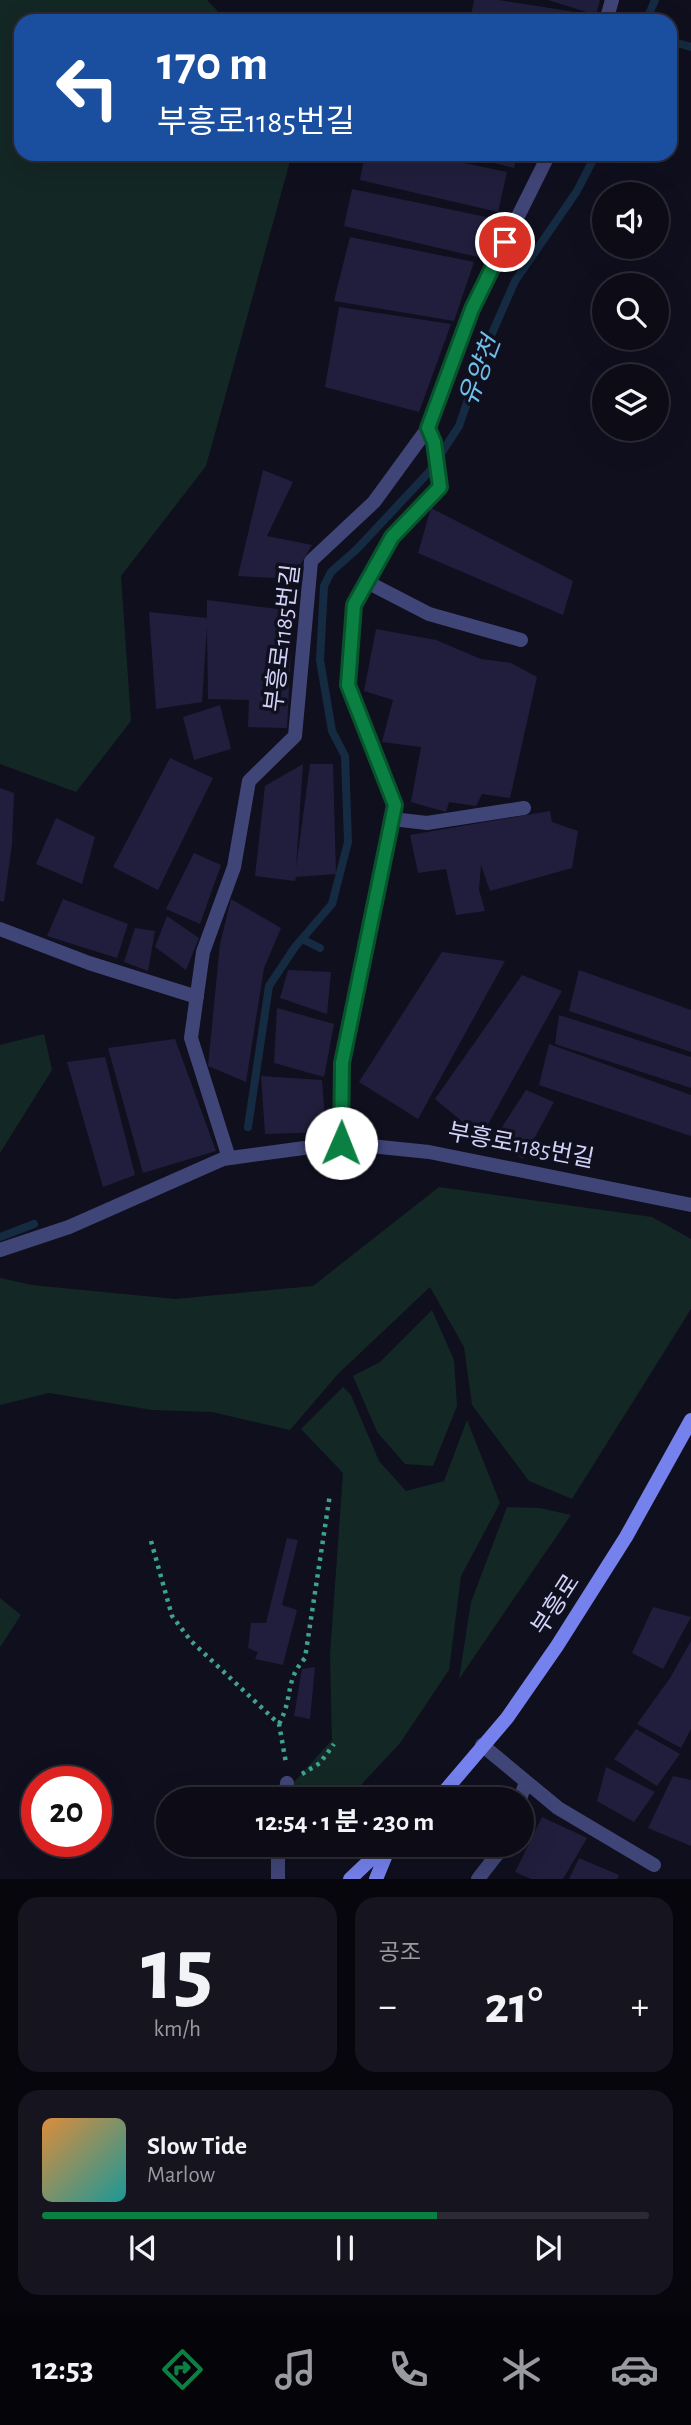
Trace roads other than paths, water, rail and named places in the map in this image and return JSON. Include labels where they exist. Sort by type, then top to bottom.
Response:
[{"type":"main road","name":"부흥로","points":[[448,1787],[507,1718],[557,1646],[626,1536],[691,1420]]},
{"type":"main road","points":[[350,1879],[375,1857]]},
{"type":"main road","points":[[376,1879],[384,1857]]},
{"type":"lane","name":"부흥로1185번길","points":[[229,1158],[191,1038],[203,952],[234,867],[249,781],[295,736],[311,561],[374,502],[431,435],[472,309],[546,161]]},
{"type":"lane","name":"부흥로1185번길","points":[[341,1143],[342,1063],[395,805],[348,685],[354,605],[392,537],[440,485],[431,435]]},
{"type":"lane","points":[[367,582],[429,614],[521,639]]},
{"type":"lane","points":[[392,819],[427,823],[524,808]]},
{"type":"lane","points":[[0,929],[89,963],[197,997]]},
{"type":"lane","name":"부흥로1185번길","points":[[0,1250],[69,1227],[229,1158],[341,1143],[429,1152],[691,1205]]},
{"type":"lane","points":[[482,1745],[558,1808],[654,1865]]},
{"type":"lane","points":[[524,1787],[526,1782]]},
{"type":"lane","points":[[286,1787],[287,1783]]},
{"type":"lane","points":[[278,1857],[278,1879]]},
{"type":"lane","points":[[478,1879],[495,1857]]},
{"type":"waterway","name":"유양천","points":[[649,14],[655,0]]},
{"type":"waterway","points":[[677,43],[691,47]]},
{"type":"waterway","name":"유양천","points":[[248,1127],[269,986],[295,947],[332,904],[348,842],[345,756],[332,731],[320,660],[324,586],[331,572],[357,549],[429,472],[459,426],[486,347],[515,281],[577,191],[592,161]]},
{"type":"waterway","points":[[302,939],[320,948]]},
{"type":"waterway","points":[[0,1237],[34,1224]]}]
